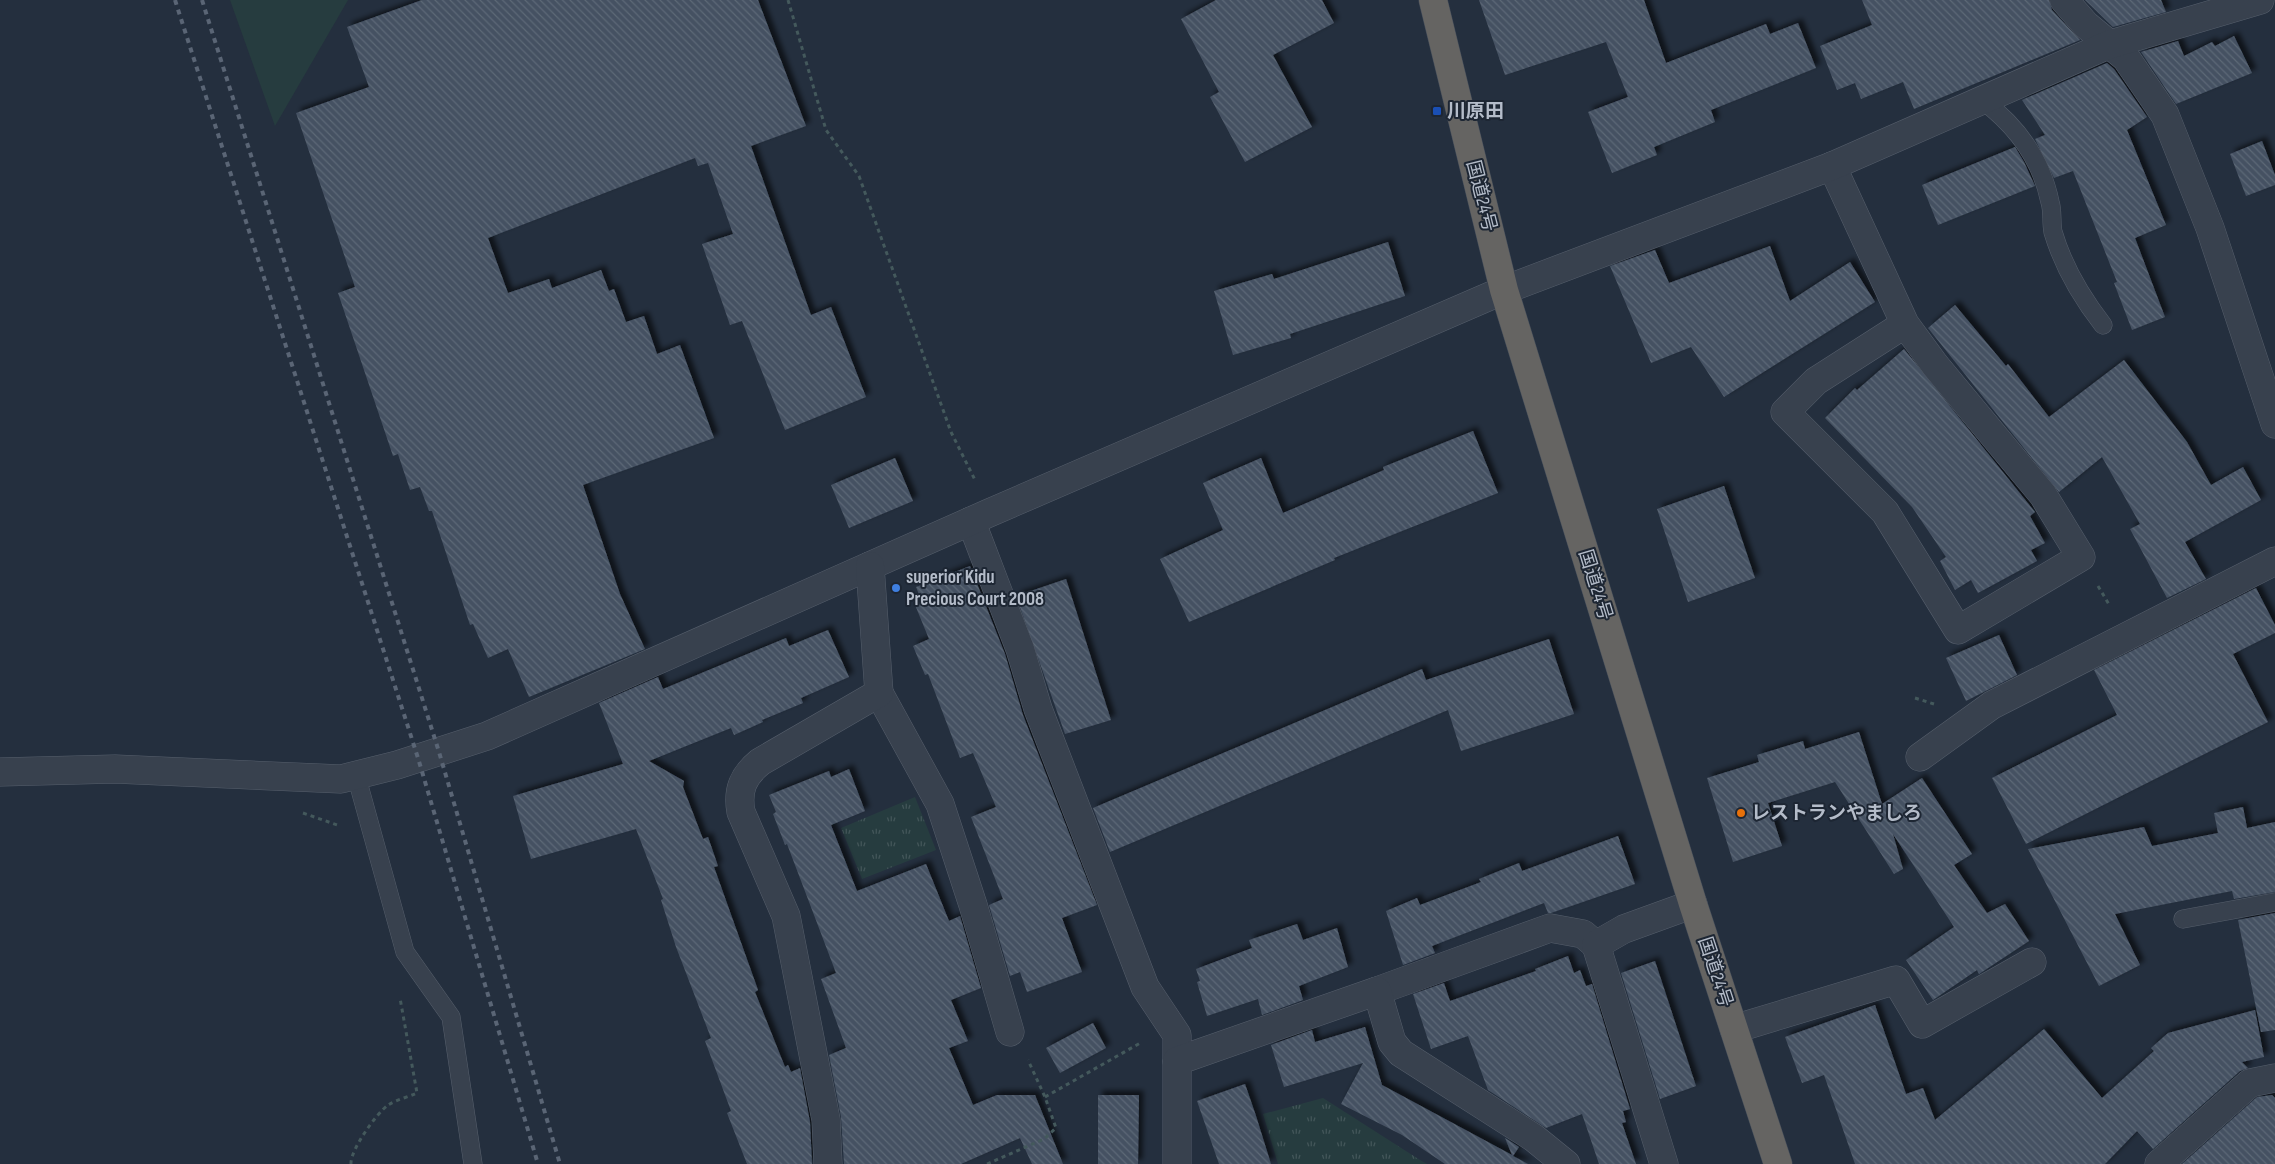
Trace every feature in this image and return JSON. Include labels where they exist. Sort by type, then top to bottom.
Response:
[{"type":"highway","name":"国道24号","points":[[1433,0],[1504,290],[1693,904],[1778,1164]]},
{"type":"street","points":[[2064,0],[2086,25],[2126,58],[2165,115],[2210,228],[2275,424]]},
{"type":"street","points":[[0,772],[115,769],[341,779],[397,765],[486,736],[980,517],[1504,290],[1832,166],[2108,45],[2260,0]]},
{"type":"street","points":[[1832,166],[1905,324],[1935,365],[2042,495],[2081,558],[1958,630],[1884,512],[1785,412],[1816,381],[1905,324]]},
{"type":"street","points":[[980,517],[1038,709],[1145,986],[1177,1035],[1176,1164]]},
{"type":"street","points":[[1920,757],[1992,705],[2275,561]]},
{"type":"street","points":[[870,566],[879,693],[940,804],[973,905],[1010,1032]]},
{"type":"street","points":[[828,1164],[826,1120],[786,916],[742,812],[739,800],[745,777],[760,762],[879,693]]},
{"type":"street","points":[[1596,945],[1624,930],[1693,904]]},
{"type":"street","points":[[1177,1061],[1550,928],[1582,934],[1596,945],[1664,1164]]},
{"type":"street","points":[[1734,1030],[1896,980],[1922,1024],[2032,962]]},
{"type":"street","points":[[1377,991],[1392,1042],[1401,1052],[1534,1138],[1566,1164]]},
{"type":"street","points":[[2159,1164],[2250,1083],[2275,1078]]},
{"type":"lane","points":[[1982,100],[2002,115],[2018,132],[2032,152],[2044,177],[2051,204],[2053,231],[2078,291],[2104,325]]},
{"type":"lane","points":[[356,775],[405,952],[451,1017],[473,1164]]},
{"type":"lane","points":[[2184,919],[2275,902]]},
{"type":"path","points":[[788,0],[826,130],[859,176],[951,432],[984,497],[980,517]]},
{"type":"path","points":[[2081,558],[2128,636]]},
{"type":"path","points":[[296,811],[348,829]]},
{"type":"path","points":[[351,1164],[351,1158],[360,1140],[387,1106],[417,1093],[400,998],[396,992]]},
{"type":"path","points":[[1045,1098],[1170,1026]]},
{"type":"path","points":[[987,1164],[1044,1139],[1056,1128],[1029,1061],[1010,1032]]},
{"type":"green space","points":[[230,0],[348,0],[275,126]]},
{"type":"green space","points":[[915,797],[936,850],[862,879],[841,828]]},
{"type":"green space","points":[[1323,1098],[1427,1164],[1278,1164],[1263,1114]]},
{"type":"building","points":[[422,0],[758,0],[806,126],[751,146],[811,315],[831,307],[866,397],[785,430],[742,321],[730,325],[702,244],[733,234],[708,163],[698,166],[695,158],[488,238],[508,293],[549,279],[552,288],[601,270],[609,291],[614,289],[626,322],[644,316],[657,354],[680,345],[714,438],[583,485],[620,594],[645,649],[529,697],[508,649],[488,658],[473,624],[470,625],[432,511],[429,511],[420,487],[410,490],[398,454],[393,456],[338,293],[355,287],[296,113],[369,87],[347,27]]},
{"type":"building","points":[[1216,0],[1322,0],[1334,23],[1273,55],[1312,127],[1245,162],[1210,97],[1219,92],[1181,19]]},
{"type":"building","points":[[1479,0],[1644,0],[1666,63],[1766,24],[1770,34],[1798,23],[1816,68],[1711,110],[1715,122],[1654,147],[1657,155],[1612,173],[1588,112],[1628,97],[1606,42],[1505,75]]},
{"type":"building","points":[[1862,0],[2049,0],[2052,10],[2080,40],[1914,109],[1903,82],[1861,99],[1855,83],[1837,90],[1820,46],[1872,25]]},
{"type":"building","points":[[2085,0],[2161,0],[2166,12],[2113,27]]},
{"type":"building","points":[[2234,36],[2252,73],[2176,104],[2141,52],[2178,41],[2184,56],[2212,42],[2215,46]]},
{"type":"building","points":[[2107,63],[2114,69],[2147,117],[2127,130],[2166,225],[2135,238],[2165,317],[2132,330],[2114,283],[2117,282],[2073,171],[2054,178],[2035,139],[2045,135],[2022,100]]},
{"type":"building","points":[[2262,141],[2275,175],[2275,185],[2246,196],[2230,154]]},
{"type":"building","points":[[2015,147],[2035,186],[1938,225],[1922,185]]},
{"type":"building","points":[[1388,242],[1405,296],[1290,334],[1291,338],[1233,355],[1214,291],[1272,274],[1274,279]]},
{"type":"building","points":[[1770,246],[1790,301],[1850,262],[1875,302],[1724,397],[1691,347],[1651,363],[1610,266],[1655,250],[1669,283]]},
{"type":"building","points":[[1955,305],[2006,366],[2008,364],[2049,417],[2124,360],[2187,442],[2211,485],[2243,467],[2261,500],[2185,542],[2206,579],[2167,598],[2130,529],[2140,524],[2102,457],[2059,492],[1928,328]]},
{"type":"building","points":[[1904,349],[2035,512],[2030,516],[2045,543],[2031,550],[2037,561],[1978,593],[1971,580],[1955,590],[1940,561],[1946,557],[1912,507],[1825,418],[1855,388],[1857,390]]},
{"type":"building","points":[[1473,431],[1498,493],[1334,558],[1335,560],[1189,622],[1160,559],[1223,530],[1203,483],[1261,458],[1283,513],[1384,470],[1383,467]]},
{"type":"building","points":[[895,458],[913,501],[849,528],[831,485]]},
{"type":"building","points":[[1724,486],[1755,578],[1688,602],[1657,509]]},
{"type":"building","points":[[970,566],[1005,654],[1023,715],[1097,905],[1062,918],[1082,972],[1027,992],[1020,972],[1010,976],[989,905],[1003,899],[971,817],[996,807],[973,753],[960,758],[928,674],[925,675],[913,646],[929,639],[913,600],[920,597],[916,587]]},
{"type":"building","points":[[1066,579],[1111,720],[1065,734],[1016,596]]},
{"type":"building","points":[[2256,588],[2275,625],[2275,633],[2233,654],[2268,722],[2026,844],[1992,778],[2117,715],[2094,670]]},
{"type":"building","points":[[828,630],[849,677],[801,698],[803,703],[762,720],[763,722],[734,735],[731,728],[649,761],[684,781],[683,787],[703,839],[708,837],[718,866],[714,867],[758,990],[755,992],[785,1067],[788,1065],[791,1072],[800,1068],[810,1122],[812,1164],[747,1164],[727,1113],[731,1111],[705,1041],[711,1038],[676,947],[661,900],[663,899],[636,829],[531,859],[513,796],[623,764],[599,703],[658,677],[663,689],[786,638],[789,646]]},
{"type":"building","points":[[1999,635],[2017,675],[1966,701],[1946,658]]},
{"type":"building","points":[[1549,639],[1574,714],[1461,751],[1448,710],[1110,852],[1093,808],[1422,669],[1426,680]]},
{"type":"building","points":[[1859,732],[1882,804],[1922,778],[1972,854],[1954,865],[1987,913],[2005,904],[2029,941],[1979,974],[1977,970],[1933,1000],[1906,960],[1954,927],[1893,834],[1903,869],[1894,874],[1835,782],[1768,803],[1782,846],[1733,862],[1707,778],[1759,762],[1757,755],[1803,741],[1805,749]]},
{"type":"building","points":[[849,769],[865,811],[831,825],[857,891],[926,864],[949,921],[960,916],[981,988],[951,1000],[968,1041],[949,1048],[973,1105],[997,1095],[1035,1095],[1063,1164],[1032,1164],[1020,1138],[961,1164],[844,1164],[841,1117],[829,1055],[846,1048],[821,979],[836,973],[787,844],[785,845],[773,814],[776,812],[769,795],[829,771],[831,777]]},
{"type":"building","points":[[2243,807],[2247,828],[2275,822],[2275,892],[2234,899],[2232,891],[2115,914],[2140,965],[2099,986],[2028,849],[2144,827],[2152,846],[2218,833],[2214,813]]},
{"type":"building","points":[[1618,836],[1635,884],[1551,913],[1548,913],[1544,903],[1432,946],[1435,953],[1403,965],[1386,911],[1417,898],[1420,905],[1481,882],[1479,879],[1519,863],[1522,871]]},
{"type":"building","points":[[2275,913],[2275,1030],[2261,1032],[2238,920]]},
{"type":"building","points":[[1297,924],[1303,940],[1337,928],[1348,967],[1299,986],[1303,1000],[1262,1015],[1258,999],[1207,1016],[1197,982],[1200,981],[1196,969],[1252,948],[1249,940]]},
{"type":"building","points":[[1568,956],[1574,973],[1580,970],[1586,986],[1592,984],[1630,1109],[1623,1111],[1626,1122],[1622,1123],[1636,1164],[1599,1164],[1582,1114],[1546,1128],[1488,1090],[1468,1036],[1431,1049],[1413,994],[1444,983],[1450,1001],[1536,971],[1535,969]]},
{"type":"building","points":[[1655,961],[1696,1086],[1660,1099],[1621,973]]},
{"type":"building","points":[[1875,1005],[1906,1094],[1923,1088],[1935,1120],[2044,1029],[2102,1098],[2154,1051],[2151,1048],[2168,1033],[2255,1010],[2264,1057],[2242,1062],[2248,1068],[2240,1071],[2153,1149],[2137,1131],[2105,1164],[1855,1164],[1824,1075],[1802,1083],[1785,1037]]},
{"type":"building","points":[[1093,1023],[1106,1048],[1060,1073],[1046,1048]]},
{"type":"building","points":[[1365,1027],[1382,1085],[1512,1155],[1505,1138],[1519,1147],[1513,1156],[1528,1164],[1445,1164],[1402,1135],[1341,1104],[1363,1063],[1284,1087],[1271,1045],[1312,1030],[1315,1042]]},
{"type":"building","points":[[1245,1084],[1271,1164],[1219,1164],[1197,1101]]},
{"type":"building","points":[[1098,1095],[1139,1095],[1138,1164],[1098,1164]]},
{"type":"building","points":[[2272,1095],[2275,1098],[2275,1164],[2182,1164],[2257,1097]]},
{"type":"railway","points":[[175,0],[418,758],[538,1164]]},
{"type":"railway","points":[[202,0],[439,752],[560,1164]]},
{"type":"place","name":"川原田","points":[[1437,111]]},
{"type":"place","name":"superior Kidu Precious Court 2008","points":[[896,588]]},
{"type":"place","name":"レストランやましろ","points":[[1741,813]]}]
